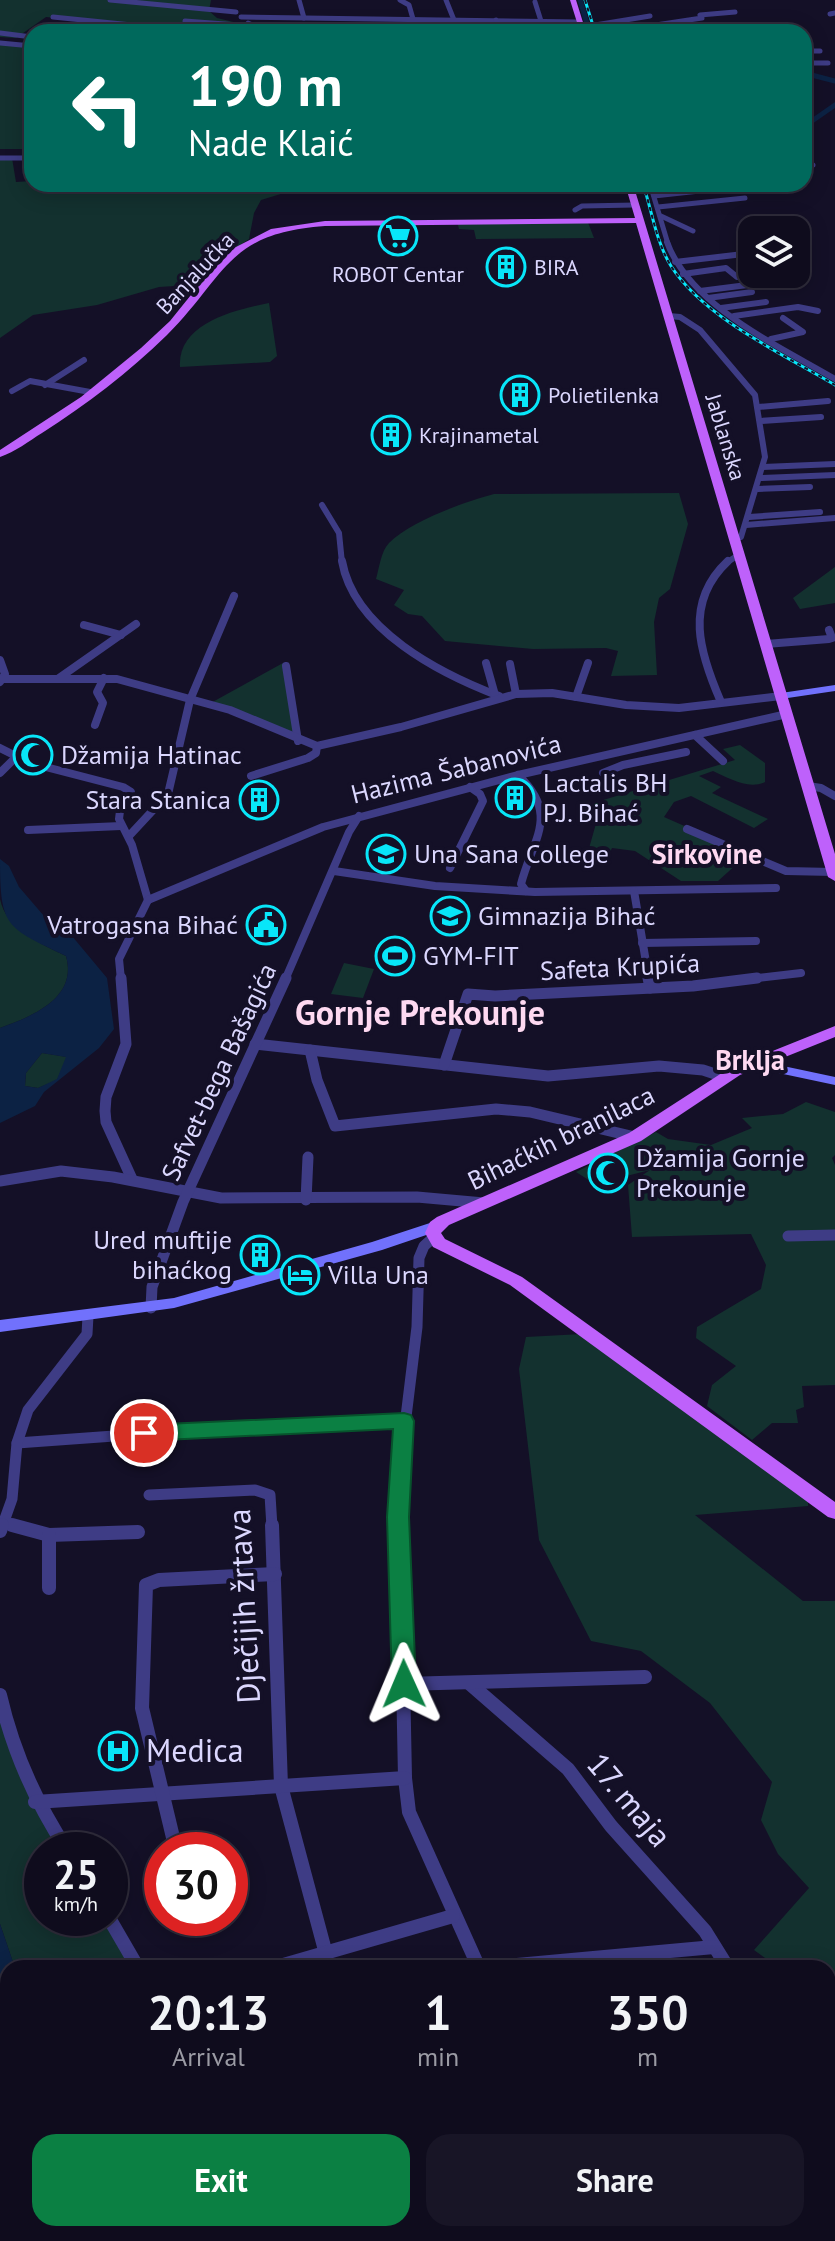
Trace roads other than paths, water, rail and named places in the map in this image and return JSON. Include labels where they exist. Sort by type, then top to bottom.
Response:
[{"type":"main road","points":[[573,0],[580,24]]},
{"type":"main road","name":"Jablanska","points":[[631,192],[834,875]]},
{"type":"main road","points":[[599,220],[622,219],[638,214]]},
{"type":"main road","points":[[599,220],[638,214]]},
{"type":"main road","name":"Banjalučka","points":[[0,454],[31,436],[163,334],[231,255],[260,236],[325,224],[599,220]]},
{"type":"main road","points":[[783,704],[835,688]]},
{"type":"main road","name":"Bihaćkih branilaca","points":[[0,1326],[151,1308],[391,1241],[434,1237],[486,1204],[635,1137],[724,1077],[835,1031]]},
{"type":"main road","points":[[755,1064],[835,1081]]},
{"type":"main road","points":[[434,1237],[529,1290],[835,1512]]},
{"type":"street","points":[[110,0],[274,17],[541,21],[565,24]]},
{"type":"street","points":[[223,0],[249,24]]},
{"type":"street","points":[[299,0],[304,18]]},
{"type":"street","points":[[400,0],[409,5],[413,19]]},
{"type":"street","points":[[446,0],[454,20]]},
{"type":"street","points":[[535,2],[541,21]]},
{"type":"street","points":[[337,18],[338,11]]},
{"type":"street","points":[[666,24],[701,19],[699,15],[702,14],[735,12]]},
{"type":"street","points":[[599,24],[650,16]]},
{"type":"street","points":[[53,17],[122,24]]},
{"type":"street","points":[[274,17],[277,23]]},
{"type":"street","points":[[315,18],[317,24]]},
{"type":"street","points":[[496,20],[498,24]]},
{"type":"street","points":[[185,21],[225,24]]},
{"type":"street","points":[[0,33],[24,36]]},
{"type":"street","points":[[0,43],[24,45]]},
{"type":"street","points":[[812,51],[820,51]]},
{"type":"street","points":[[812,63],[828,63]]},
{"type":"street","points":[[0,158],[24,158]]},
{"type":"street","points":[[653,192],[675,262],[683,274],[721,308],[835,379]]},
{"type":"street","points":[[654,196],[691,192]]},
{"type":"street","points":[[658,207],[745,198]]},
{"type":"street","points":[[575,210],[582,206],[638,214]]},
{"type":"street","points":[[661,216],[693,231]]},
{"type":"street","points":[[675,262],[738,256]]},
{"type":"street","points":[[730,257],[738,258]]},
{"type":"street","points":[[683,274],[729,268],[738,277]]},
{"type":"street","points":[[700,291],[738,286]]},
{"type":"street","points":[[708,298],[752,292]]},
{"type":"street","points":[[721,308],[766,302]]},
{"type":"street","points":[[734,316],[798,307],[818,311]]},
{"type":"street","points":[[669,316],[680,317],[700,330],[755,395],[765,457],[747,521],[741,537],[735,538]]},
{"type":"street","points":[[771,339],[803,332],[783,318]]},
{"type":"street","points":[[45,385],[84,360]]},
{"type":"street","points":[[824,373],[835,370]]},
{"type":"street","points":[[12,391],[28,381],[90,392]]},
{"type":"street","points":[[758,407],[828,401]]},
{"type":"street","points":[[760,421],[821,417]]},
{"type":"street","points":[[763,467],[835,464]]},
{"type":"street","points":[[761,478],[835,475]]},
{"type":"street","points":[[758,489],[810,487]]},
{"type":"street","points":[[322,505],[341,538],[345,573],[389,635],[423,663],[497,696]]},
{"type":"street","points":[[747,521],[820,512]]},
{"type":"street","points":[[747,521],[835,518]]},
{"type":"street","points":[[721,702],[698,627],[711,583],[731,557],[740,554]]},
{"type":"street","points":[[129,836],[168,794],[190,700],[234,596]]},
{"type":"street","points":[[58,678],[136,624]]},
{"type":"street","points":[[84,625],[121,635]]},
{"type":"street","points":[[766,644],[832,639],[829,630]]},
{"type":"street","points":[[0,660],[4,668],[2,681],[104,678],[244,715],[298,741],[317,746],[401,727],[497,696],[516,694],[552,693],[660,707],[721,702],[783,704]]},
{"type":"street","points":[[486,663],[497,696]]},
{"type":"street","points":[[576,697],[588,663]]},
{"type":"street","points":[[510,664],[516,694]]},
{"type":"street","points":[[286,666],[298,741]]},
{"type":"street","points":[[95,725],[103,703],[97,692],[104,678]]},
{"type":"street","name":"Hazima Šabanovića","points":[[148,900],[323,827],[518,775],[695,735],[783,704]]},
{"type":"street","points":[[695,735],[723,761]]},
{"type":"street","points":[[251,776],[308,758],[316,753],[317,746]]},
{"type":"street","points":[[0,748],[15,758],[128,789],[132,795],[120,811],[121,826],[129,836],[148,900],[119,959],[126,1044],[106,1097],[105,1111],[106,1122],[132,1179]]},
{"type":"street","points":[[603,773],[623,765],[686,752]]},
{"type":"street","points":[[605,755],[623,765]]},
{"type":"street","points":[[0,773],[15,758]]},
{"type":"street","points":[[518,775],[535,792],[541,810],[521,884],[526,891]]},
{"type":"street","points":[[808,786],[821,788],[835,796]]},
{"type":"street","points":[[450,868],[483,801],[470,787]]},
{"type":"street","name":"Safvet-bega Bašagića","points":[[151,1308],[152,1287],[186,1194],[349,832],[359,816]]},
{"type":"street","points":[[28,830],[121,826]]},
{"type":"street","points":[[687,829],[786,871],[834,875]]},
{"type":"street","points":[[334,871],[448,887],[526,891],[776,888]]},
{"type":"street","points":[[634,891],[650,988]]},
{"type":"street","points":[[642,943],[756,941]]},
{"type":"street","name":"Safeta Krupića","points":[[444,1065],[468,994],[650,988],[801,973]]},
{"type":"street","points":[[255,1044],[548,1076],[584,1076],[661,1064],[697,1067],[724,1077]]},
{"type":"street","points":[[310,1050],[317,1080],[335,1126],[496,1109],[530,1112],[635,1137]]},
{"type":"street","points":[[306,1200],[308,1157]]},
{"type":"street","points":[[0,1181],[63,1169],[132,1179],[186,1194],[306,1200],[419,1197],[486,1204]]},
{"type":"street","points":[[788,1236],[835,1235]]},
{"type":"street","points":[[434,1237],[419,1258],[417,1327],[404,1421],[398,1517],[405,1778],[409,1812],[453,1916],[477,1960]]},
{"type":"street","points":[[88,1316],[87,1334],[28,1410],[17,1443],[12,1499],[2,1527],[49,1535],[138,1532]]},
{"type":"street","points":[[17,1443],[251,1426],[404,1421]]},
{"type":"street","name":"Dječijih žrtava","points":[[149,1495],[266,1492],[273,1502],[281,1786],[326,1954]]},
{"type":"street","points":[[49,1535],[49,1588]]},
{"type":"street","points":[[172,1832],[142,1708],[146,1585],[159,1580],[275,1574]]},
{"type":"street","points":[[404,1684],[645,1677]]},
{"type":"street","name":"17. maja","points":[[469,1683],[568,1769],[611,1826],[705,1931],[723,1960]]},
{"type":"street","points":[[0,1695],[15,1758],[35,1802],[55,1832]]},
{"type":"street","points":[[35,1802],[405,1778]]},
{"type":"street","points":[[303,1960],[453,1916]]},
{"type":"street","points":[[119,1936],[133,1960]]},
{"type":"street","points":[[570,1960],[714,1947]]},
{"type":"water","points":[[0,859],[9,866],[19,887],[50,923],[72,936],[107,978],[114,1029],[99,1048],[44,1092],[35,1106],[0,1123],[0,1028],[26,1018],[50,1003],[59,994],[68,971],[66,956],[30,938],[10,922],[5,912]],"holes":[[[42,1053],[66,1057],[57,1079],[38,1088],[25,1086],[26,1073]]]},
{"type":"water","points":[[0,1924],[12,1960],[0,1960]]},
{"type":"waterway","points":[[580,0],[587,24]]},
{"type":"waterway","points":[[812,75],[835,81]]},
{"type":"waterway","points":[[812,121],[835,105]]},
{"type":"railway","points":[[585,0],[592,24]]},
{"type":"railway","points":[[645,192],[662,247],[685,285],[746,333],[835,385]]},
{"type":"place","name":"ROBOT Centar","points":[[398,236]]},
{"type":"place","name":"BIRA","points":[[506,267]]},
{"type":"place","name":"Polietilenka","points":[[520,395]]},
{"type":"place","name":"Krajinametal","points":[[391,435]]},
{"type":"place","name":"Džamija Hatinac","points":[[33,755]]},
{"type":"place","name":"Lactalis BH P.J. Bihać","points":[[515,798]]},
{"type":"place","name":"Stara Stanica","points":[[259,800]]},
{"type":"place","name":"Una Sana College","points":[[386,854]]},
{"type":"place","name":"Gimnazija Bihać","points":[[450,916]]},
{"type":"place","name":"Vatrogasna Bihać","points":[[266,925]]},
{"type":"place","name":"GYM-FIT","points":[[395,956]]},
{"type":"place","name":"Džamija Gornje Prekounje","points":[[608,1173]]},
{"type":"place","name":"Ured muftije bihaćkog","points":[[260,1255]]},
{"type":"place","name":"Villa Una","points":[[300,1275]]},
{"type":"place","name":"Medica","points":[[118,1751]]},
{"type":"district","name":"Sirkovine","points":[[707,854]]},
{"type":"district","name":"Gornje Prekounje","points":[[420,1013]]},
{"type":"district","name":"Brklja","points":[[750,1060]]}]
